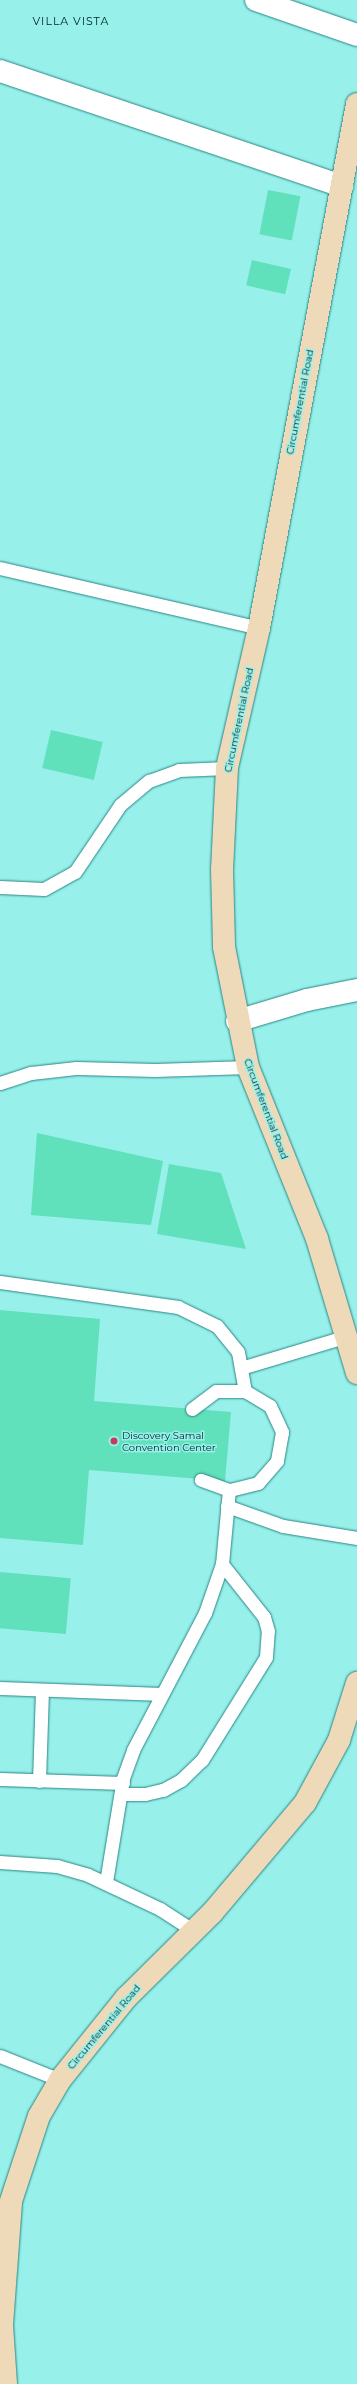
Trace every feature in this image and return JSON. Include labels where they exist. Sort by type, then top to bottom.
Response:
[{"type":"main road","name":"Circumferential Road","points":[[357,104],[259,628],[227,768],[222,869],[224,947],[237,1021],[248,1067],[317,1240],[348,1336],[357,1373]]},
{"type":"main road","name":"Circumferential Road","points":[[6,2384],[2,2325],[11,2201],[39,2116],[60,2080],[126,1998],[194,1931],[305,1803],[339,1740],[357,1683]]},
{"type":"street","points":[[256,0],[357,34]]},
{"type":"street","points":[[0,71],[342,186]]},
{"type":"street","points":[[237,1021],[307,1000],[357,990]]},
{"type":"lane","points":[[0,568],[259,628]]},
{"type":"lane","points":[[0,887],[44,890],[75,872],[120,805],[149,781],[179,770],[227,768]]},
{"type":"lane","points":[[0,1083],[31,1072],[76,1068],[155,1070],[248,1067]]},
{"type":"lane","points":[[0,1282],[178,1307],[217,1326],[238,1352],[245,1391]]},
{"type":"lane","points":[[241,1368],[348,1336]]},
{"type":"lane","points":[[192,1409],[216,1392],[245,1391],[263,1399],[276,1414],[282,1432],[282,1447],[277,1461],[266,1477],[249,1487],[229,1490],[201,1480]]},
{"type":"lane","points":[[106,1882],[122,1788],[133,1750],[205,1613],[222,1564],[229,1490]]},
{"type":"lane","points":[[227,1506],[283,1526],[357,1538]]},
{"type":"lane","points":[[0,1780],[40,1781],[122,1788],[145,1794],[163,1790],[186,1775],[202,1760],[266,1657],[268,1631],[264,1617],[222,1564]]},
{"type":"lane","points":[[0,1688],[162,1694]]},
{"type":"lane","points":[[40,1781],[42,1690]]},
{"type":"lane","points":[[0,1862],[57,1866],[106,1882],[160,1909],[194,1931]]},
{"type":"lane","points":[[0,2056],[60,2080]]},
{"type":"building","points":[[268,190],[300,196],[292,240],[259,234]]},
{"type":"building","points":[[252,260],[291,269],[285,294],[246,285]]},
{"type":"building","points":[[51,730],[103,742],[94,780],[42,768]]},
{"type":"building","points":[[37,1133],[163,1161],[151,1225],[31,1215]]},
{"type":"building","points":[[169,1164],[221,1173],[246,1249],[157,1234]]},
{"type":"building","name":"Discovery Samal Convention Center","points":[[0,1310],[100,1319],[94,1401],[231,1412],[225,1481],[89,1470],[83,1545],[0,1538]]},
{"type":"building","points":[[0,1572],[71,1578],[66,1634],[0,1628]]},
{"type":"place","name":"Discovery Samal Convention Center","points":[[114,1441]]},
{"type":"district","name":"VILLA VISTA","points":[[71,21]]}]
